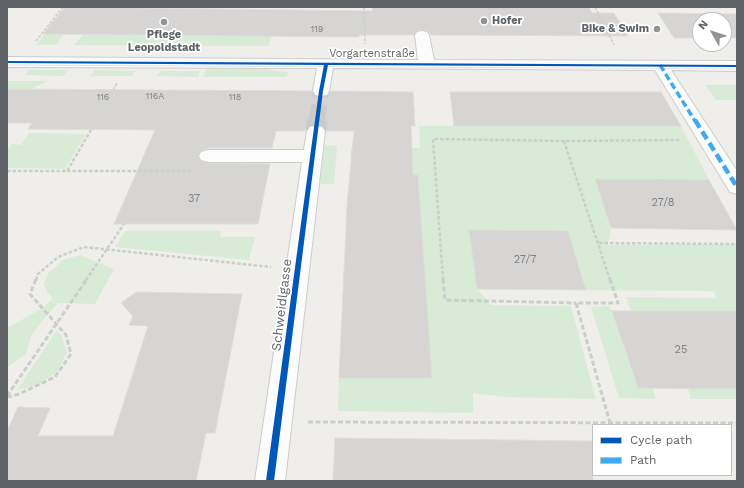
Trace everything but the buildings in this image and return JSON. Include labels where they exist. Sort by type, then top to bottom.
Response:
[{"type":"street","points":[[422,35],[427,65]]},
{"type":"street","name":"Vorgartenstraße","points":[[13,62],[737,66]]},
{"type":"street","points":[[321,91],[326,64]]},
{"type":"street","points":[[660,65],[737,187]]},
{"type":"street","name":"Schweidlgasse","points":[[270,481],[316,131]]},
{"type":"street","points":[[208,156],[313,156]]},
{"type":"path","points":[[13,62],[63,7]]},
{"type":"path","points":[[364,7],[365,64]]},
{"type":"path","points":[[595,7],[625,65]]},
{"type":"path","points":[[7,171],[67,171],[91,130]]},
{"type":"path","points":[[564,140],[618,303],[445,300],[433,139],[707,140]]},
{"type":"path","points":[[144,175],[146,171]]},
{"type":"path","points":[[7,396],[124,224]]},
{"type":"path","points":[[599,243],[737,244]]},
{"type":"path","points":[[7,396],[19,394],[55,377],[72,354],[66,334],[30,294],[38,274],[58,257],[84,247],[298,270]]},
{"type":"path","points":[[576,303],[610,423]]},
{"type":"path","points":[[337,422],[737,423]]},
{"type":"green space","points":[[45,34],[64,34],[56,45],[36,45]]},
{"type":"green space","points":[[83,35],[271,36],[269,46],[74,45]]},
{"type":"green space","points":[[208,67],[246,67],[288,72],[287,76],[285,77],[203,77]]},
{"type":"green space","points":[[29,70],[68,70],[64,76],[25,75]]},
{"type":"green space","points":[[95,70],[135,71],[132,76],[90,76]]},
{"type":"green space","points":[[161,71],[200,71],[198,77],[157,76]]},
{"type":"green space","points":[[7,81],[47,81],[31,89],[7,89]]},
{"type":"green space","points":[[706,85],[737,85],[737,100],[716,100]]},
{"type":"green space","points":[[419,126],[681,126],[709,180],[595,180],[611,226],[608,245],[737,244],[737,311],[631,311],[626,297],[716,298],[714,291],[586,290],[568,231],[469,230],[477,289],[491,305],[571,306],[596,399],[505,397],[473,393],[473,413],[338,411],[339,378],[432,378],[418,175],[350,174],[351,148],[420,148]]},
{"type":"green space","points":[[29,133],[86,134],[65,169],[7,168],[7,151],[12,144],[21,145]]},
{"type":"green space","points":[[334,145],[337,147],[334,183],[332,184],[320,184],[324,146]]},
{"type":"green space","points":[[125,231],[221,231],[220,237],[255,237],[249,260],[115,247]]},
{"type":"green space","points":[[80,255],[114,269],[95,304],[58,303],[31,336],[26,354],[7,367],[7,328],[43,308],[53,298],[47,292],[44,284],[48,273],[63,260]]},
{"type":"green space","points":[[609,306],[638,388],[652,388],[656,399],[619,398],[591,307]]},
{"type":"green space","points":[[57,330],[61,335],[67,352],[57,372],[37,385],[17,390]]},
{"type":"green space","points":[[688,388],[737,389],[737,399],[691,399]]},
{"type":"tunnel","points":[[317,121],[321,91]]},
{"type":"tunnel","points":[[316,131],[317,120]]},
{"type":"tram line","points":[[7,65],[737,69]]},
{"type":"marked path","points":[[660,65],[737,187]]},
{"type":"cycle path","points":[[7,62],[737,66]]},
{"type":"cycle path","points":[[270,481],[321,91],[326,64]]},
{"type":"place","name":"Hofer","points":[[484,21]]},
{"type":"place","name":"Pflege Leopoldstadt","points":[[164,22]]},
{"type":"place","name":"Bike & Swim","points":[[657,29]]}]
